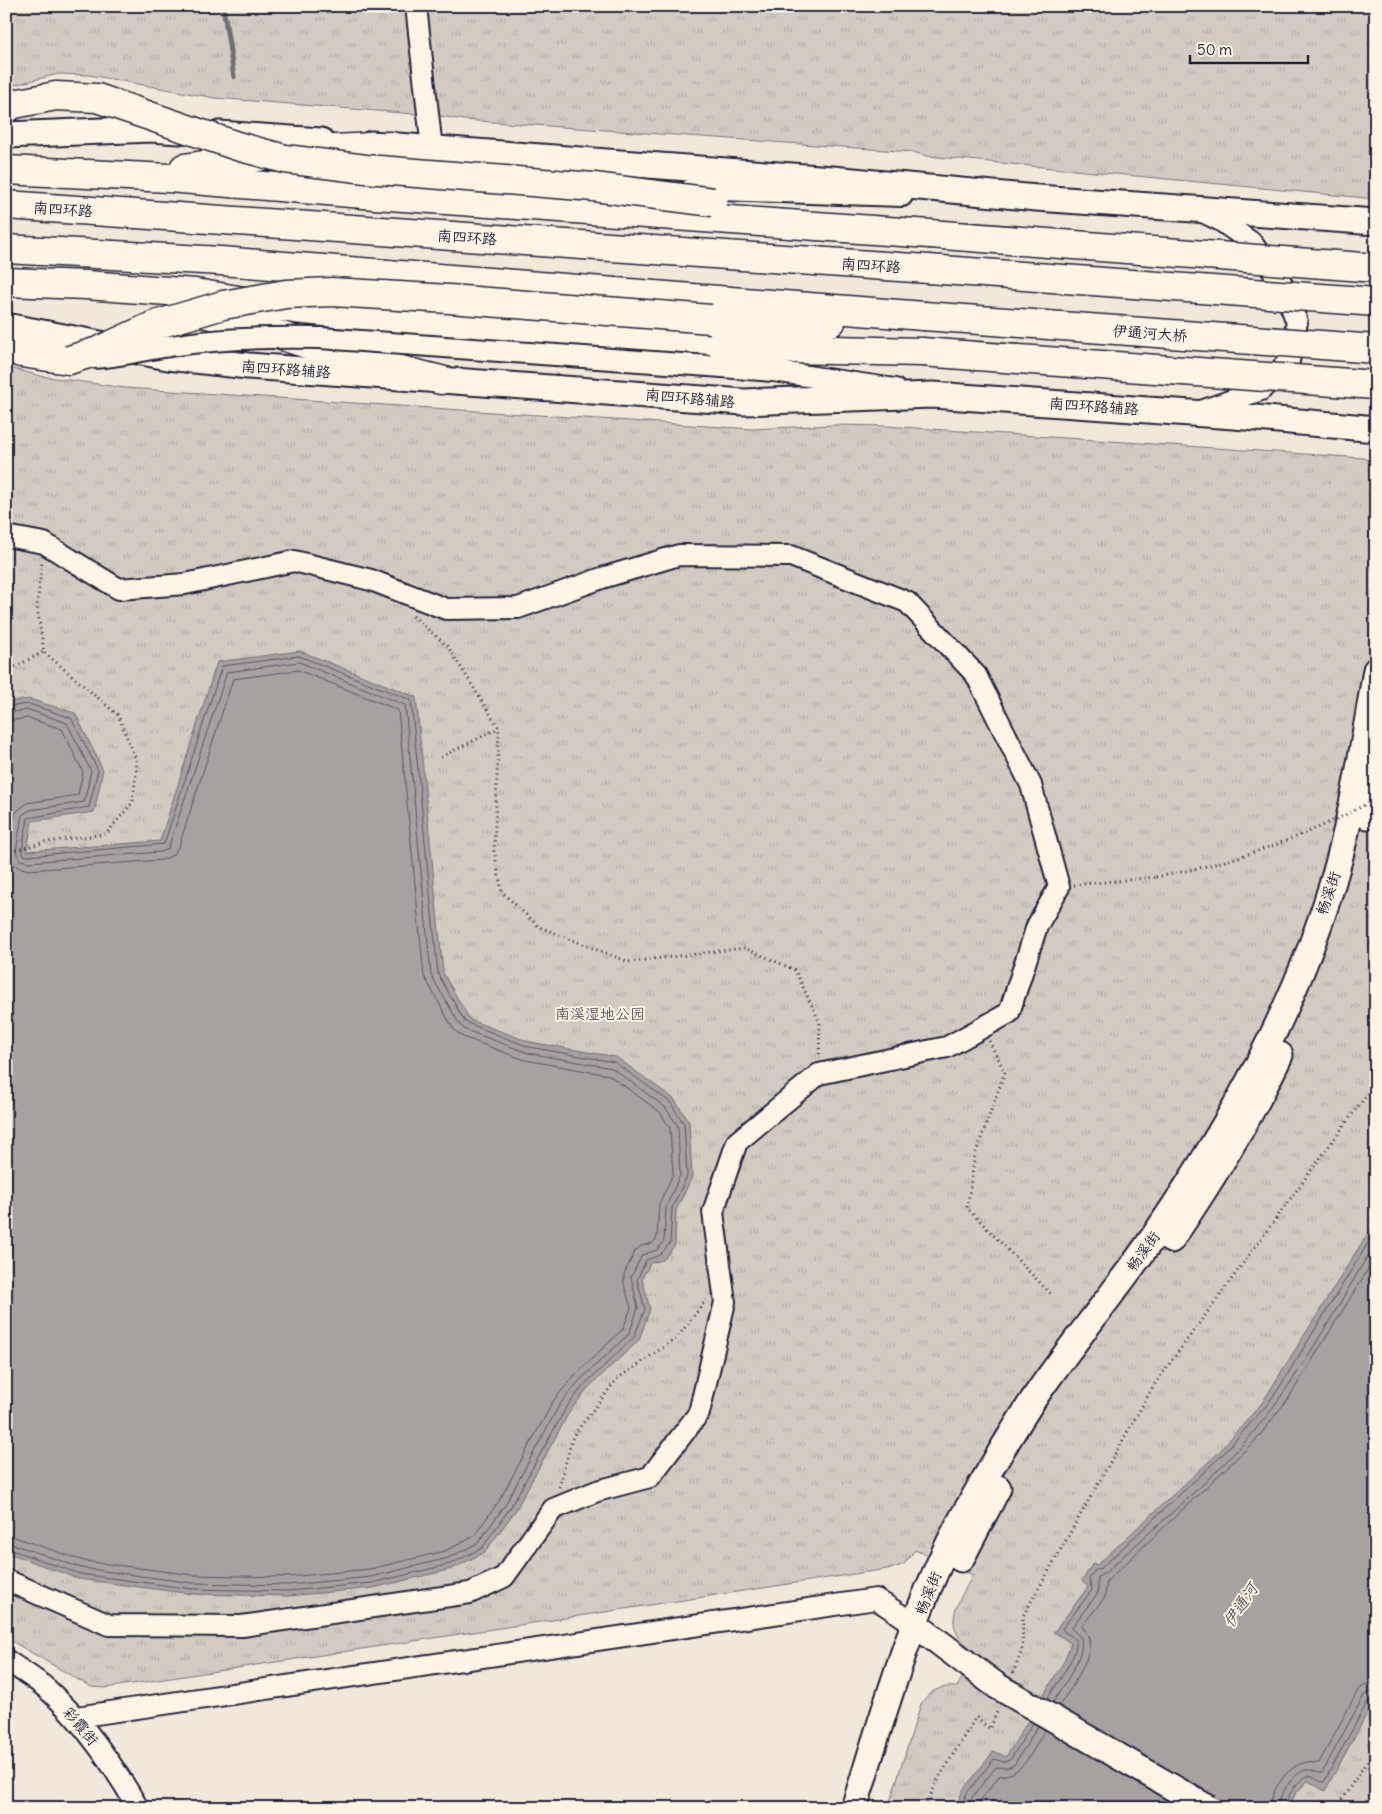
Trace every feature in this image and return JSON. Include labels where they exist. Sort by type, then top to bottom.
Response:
[{"type":"highway","points":[[6,109],[14,104],[56,96],[97,98],[237,146],[286,159],[366,169],[713,196],[851,215],[925,234]]},
{"type":"highway","points":[[104,175],[196,167],[297,151],[392,146]]},
{"type":"highway","points":[[6,170],[104,175],[1376,268]]},
{"type":"highway","name":"南四环路","points":[[6,205],[1376,302]]},
{"type":"highway","points":[[6,249],[221,261],[924,316]]},
{"type":"highway","points":[[6,282],[195,293],[294,309],[540,333],[749,348],[922,352],[1376,385]]},
{"type":"highway","points":[[38,283],[146,299],[232,320],[341,355],[441,380]]},
{"type":"highway","points":[[6,346],[21,353],[69,360],[98,351],[172,320],[223,305],[286,294],[332,292],[439,298],[773,324],[924,316]]},
{"type":"highway","name":"伊通河大桥","points":[[924,316],[1376,349]]},
{"type":"highway","points":[[720,320],[827,350]]},
{"type":"main road","points":[[6,135],[151,129],[851,180],[1037,198],[1376,222]]},
{"type":"main road","name":"南四环路辅路","points":[[6,326],[176,358],[248,366],[744,402],[933,395],[1194,413],[1376,429]]},
{"type":"main road","name":"畅溪街","points":[[871,1808],[908,1687],[922,1630],[930,1583],[965,1513],[1038,1393],[1156,1234],[1222,1130],[1270,1043],[1309,948],[1337,866],[1358,778],[1376,670]]},
{"type":"main road","name":"畅溪街","points":[[854,1808],[922,1630],[1005,1474],[1060,1390],[1167,1247],[1219,1170],[1256,1107],[1319,968],[1346,894],[1376,778]]},
{"type":"main road","points":[[922,1630],[1003,1688],[1208,1808]]},
{"type":"street","points":[[416,6],[432,149]]},
{"type":"street","points":[[713,196],[1037,198]]},
{"type":"street","points":[[1194,413],[1261,390],[1289,361],[1297,322],[1282,282],[1252,242],[1221,221],[1197,209]]},
{"type":"street","points":[[69,360],[116,357],[178,345],[274,337],[320,338],[773,371],[933,395]]},
{"type":"street","points":[[6,536],[44,543],[119,589],[184,584],[294,561],[371,580],[446,609],[518,608],[602,578],[679,556],[790,556],[907,602],[976,675],[1031,785],[1059,887],[1037,926],[1009,1013],[947,1047],[819,1074],[737,1142],[713,1212],[725,1302],[700,1413],[650,1477],[596,1491],[552,1509],[504,1577],[470,1593],[242,1626],[109,1625],[6,1580]]},
{"type":"street","points":[[76,1717],[876,1599],[922,1630]]},
{"type":"street","name":"彩霞街","points":[[6,1660],[46,1688],[76,1717],[115,1768],[138,1808]]},
{"type":"path","points":[[6,853],[45,842],[106,834],[133,802],[137,764],[118,715],[44,652],[37,606],[44,543]]},
{"type":"path","points":[[406,610],[448,648],[499,728],[494,851],[502,892],[539,927],[629,962],[745,948],[795,970],[820,1023],[819,1074]]},
{"type":"path","points":[[6,671],[44,652]]},
{"type":"path","points":[[441,757],[499,728]]},
{"type":"path","points":[[1059,887],[1156,877],[1203,868],[1253,854],[1307,834],[1376,799]]},
{"type":"path","points":[[982,1028],[1005,1072],[975,1155],[967,1208],[1053,1296]]},
{"type":"path","points":[[926,1808],[937,1781],[976,1717],[990,1729],[1003,1688],[1022,1650],[1023,1616],[1154,1385],[1376,1082]]},
{"type":"path","points":[[552,1509],[573,1436],[617,1379],[677,1338],[722,1280]]},
{"type":"path","points":[[1336,1808],[1376,1748]]},
{"type":"green space","points":[[6,6],[1376,6],[1376,199],[927,156],[913,152],[464,120],[440,116],[215,98],[89,75],[58,74],[6,87]]},
{"type":"green space","name":"南溪湿地公园","points":[[6,367],[41,376],[125,388],[752,429],[834,425],[886,426],[1364,458],[1376,464],[1376,1808],[888,1808],[921,1704],[928,1695],[936,1690],[945,1687],[957,1687],[976,1652],[965,1643],[954,1625],[957,1607],[973,1575],[915,1550],[904,1564],[894,1568],[105,1688],[91,1687],[6,1638]]},
{"type":"water","points":[[300,651],[416,697],[443,973],[470,1020],[530,1042],[616,1057],[674,1099],[689,1122],[692,1177],[676,1210],[675,1245],[663,1260],[650,1263],[642,1279],[650,1309],[639,1340],[588,1388],[570,1411],[515,1511],[485,1552],[452,1569],[373,1588],[288,1596],[192,1594],[79,1579],[6,1552],[6,702],[29,699],[75,713],[103,770],[94,812],[32,821],[27,851],[160,841],[217,662]]},
{"type":"water","name":"伊通河","points":[[1376,1220],[1376,1697],[1325,1791],[1308,1781],[1296,1793],[1288,1808],[955,1808],[963,1790],[994,1751],[1006,1757],[1063,1663],[1071,1643],[1054,1632],[1088,1587],[1082,1581],[1093,1563],[1097,1565],[1218,1453],[1262,1403]]},
{"type":"waterway","points":[[223,6],[234,77]]}]
